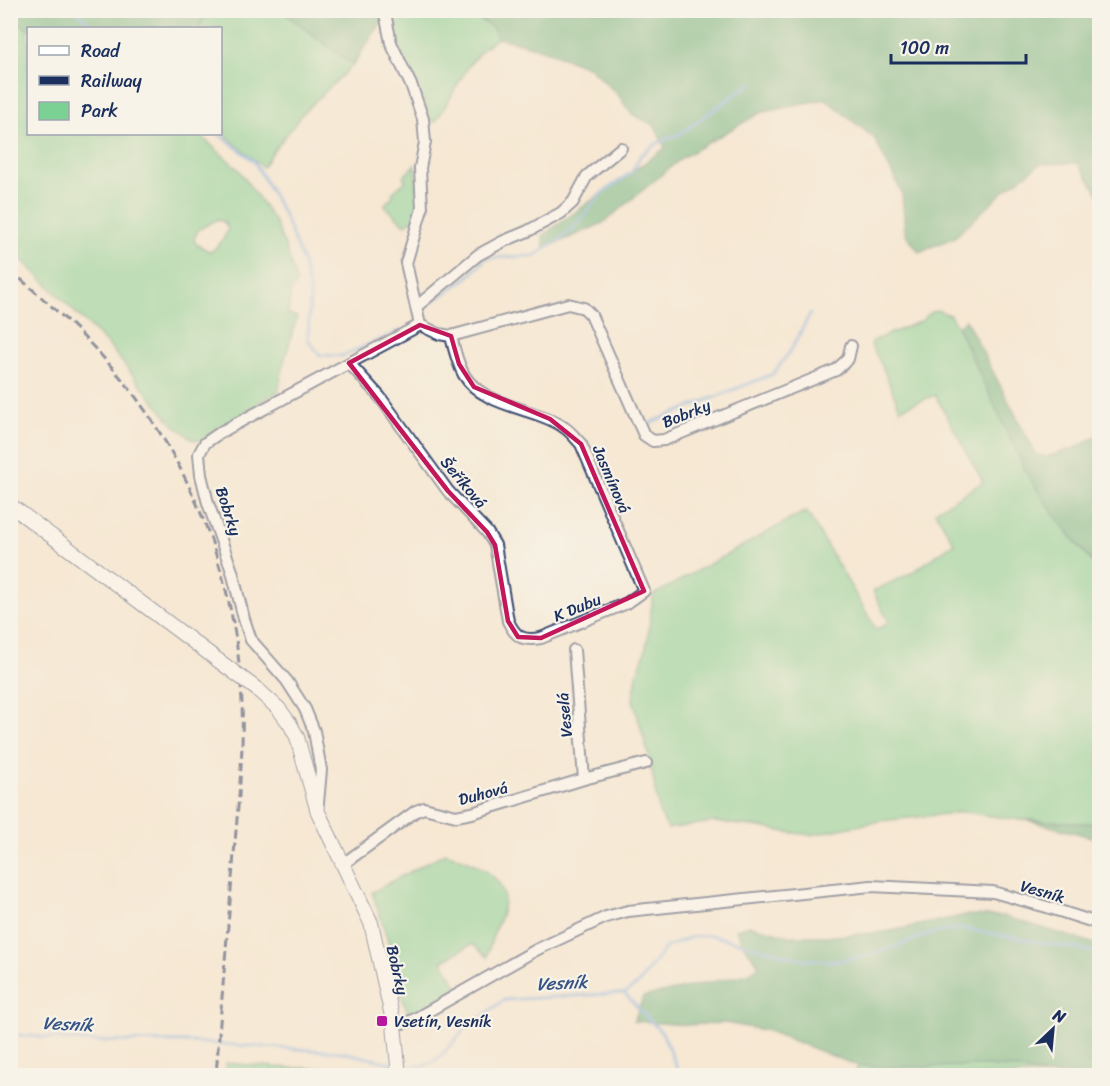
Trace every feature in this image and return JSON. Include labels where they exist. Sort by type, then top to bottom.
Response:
[{"type":"street","points":[[383,10],[391,43],[412,87],[423,119],[425,142],[420,168],[422,209],[406,263],[420,325],[439,334],[451,336]]},
{"type":"street","points":[[416,307],[478,255],[561,213],[573,202],[587,176],[621,148]]},
{"type":"street","name":"Bobrky","points":[[451,336],[568,304],[584,308],[591,315],[644,435],[653,441],[664,440],[836,370],[848,359],[851,346]]},
{"type":"street","name":"Bobrky","points":[[318,812],[321,770],[314,731],[305,710],[287,681],[251,640],[232,571],[208,503],[201,475],[199,454],[205,442],[221,432],[420,325]]},
{"type":"street","name":"Jasmínová","points":[[451,336],[459,364],[465,377],[474,387],[502,402],[550,419],[565,428],[581,444],[644,591]]},
{"type":"street","name":"Šeříková","points":[[349,363],[380,397],[448,491],[487,532],[495,545],[508,621],[512,631],[518,637]]},
{"type":"street","name":"Bobrky","points":[[10,505],[258,690],[279,709],[290,724],[301,752],[318,812],[370,923],[394,1025],[398,1068]]},
{"type":"street","name":"K Dubu","points":[[518,637],[541,638],[627,603],[644,591]]},
{"type":"street","name":"Veselá","points":[[573,650],[584,779]]},
{"type":"street","name":"Duhová","points":[[343,864],[416,811],[424,808],[456,816],[472,813],[646,763]]},
{"type":"street","name":"Vesník","points":[[394,1025],[411,1021],[536,950],[606,917],[628,911],[871,886],[993,892],[1100,924]]},
{"type":"highlighted area","points":[[420,325],[451,336],[459,364],[474,387],[550,419],[581,444],[644,591],[541,638],[518,637],[508,621],[495,545],[487,532],[448,491],[349,363]]},
{"type":"green space","points":[[11,10],[209,10],[199,27],[27,28],[11,16]]},
{"type":"green space","points":[[209,11],[282,11],[353,65],[303,113],[263,167],[222,130],[222,27],[199,27]]},
{"type":"green space","points":[[282,11],[389,11],[353,65]]},
{"type":"green space","points":[[392,11],[465,11],[492,27],[498,38],[487,46],[470,65],[435,122],[430,119],[395,40]]},
{"type":"green space","points":[[465,11],[1099,11],[1099,195],[1078,163],[1040,164],[1004,191],[955,237],[919,252],[905,233],[902,193],[874,138],[825,99],[760,113],[683,157],[603,223],[544,249],[543,235],[665,148],[654,125],[631,114],[619,96],[590,68],[536,47],[498,38],[492,27]]},
{"type":"green space","points":[[10,16],[27,28],[27,135],[200,135],[239,170],[275,222],[297,283],[291,292],[288,314],[297,317],[282,369],[279,391],[201,441],[192,439],[171,422],[109,346],[11,249]],"holes":[[[218,219],[225,223],[228,230],[222,241],[211,252],[196,244],[194,239],[198,230]]]},
{"type":"green space","points":[[415,165],[419,203],[417,216],[405,225],[385,204],[393,196],[392,193],[406,181],[403,177]]},
{"type":"green space","points":[[937,310],[950,315],[963,337],[1027,474],[1074,540],[1099,570],[1099,824],[1011,819],[965,812],[880,821],[811,835],[713,822],[668,829],[659,812],[650,760],[633,700],[637,674],[645,652],[653,595],[807,512],[876,629],[889,623],[873,591],[911,573],[954,543],[935,511],[983,482],[935,395],[900,409],[871,345],[875,340],[921,321]]},
{"type":"green space","points":[[966,320],[1036,454],[1046,457],[1075,448],[1099,435],[1099,570],[1044,500],[1027,474],[957,326]]},
{"type":"green space","points":[[1026,820],[1099,824],[1099,839]]},
{"type":"green space","points":[[445,853],[476,865],[494,878],[501,887],[504,897],[502,911],[487,957],[472,944],[442,961],[459,989],[417,1013],[411,1014],[404,1004],[372,892]]},
{"type":"green space","points":[[965,915],[1003,916],[1099,945],[1099,1075],[1044,1075],[1021,1069],[986,1066],[858,1066],[768,1031],[725,1023],[686,1025],[634,1021],[643,997],[748,974],[759,965],[742,943],[736,929],[749,925],[789,936],[833,936],[886,932]]},
{"type":"green space","points":[[226,1063],[346,1069],[370,1075],[225,1075]]},
{"type":"green space","points":[[858,1066],[986,1066],[1021,1069],[1044,1075],[854,1076]]},
{"type":"waterway","points":[[75,10],[94,27]]},
{"type":"waterway","points":[[426,306],[468,277],[486,258],[534,256],[560,239],[576,225],[601,194],[632,172],[641,155],[657,143],[680,134],[751,83]]},
{"type":"waterway","points":[[220,135],[254,161],[283,213],[303,262],[310,294],[308,340],[320,355],[342,356],[401,330]]},
{"type":"waterway","points":[[637,406],[645,425],[773,374],[791,350],[810,314]]},
{"type":"waterway","name":"Vesník","points":[[401,1065],[410,1068],[425,1066],[439,1058],[465,1029],[504,1000],[625,993],[638,984],[666,947],[692,937],[710,935],[802,959],[838,961],[875,954],[929,934],[961,928],[1100,953]]},
{"type":"waterway","points":[[625,994],[663,1034],[680,1076]]},
{"type":"waterway","name":"Vesník","points":[[19,1035],[84,1041],[189,1042],[342,1052],[395,1064]]},
{"type":"railway","points":[[10,270],[95,349],[140,403],[182,472],[199,508],[225,585],[239,664],[242,745],[216,1076]]},
{"type":"place","name":"Vsetín, Vesník","points":[[382,1021]]}]
